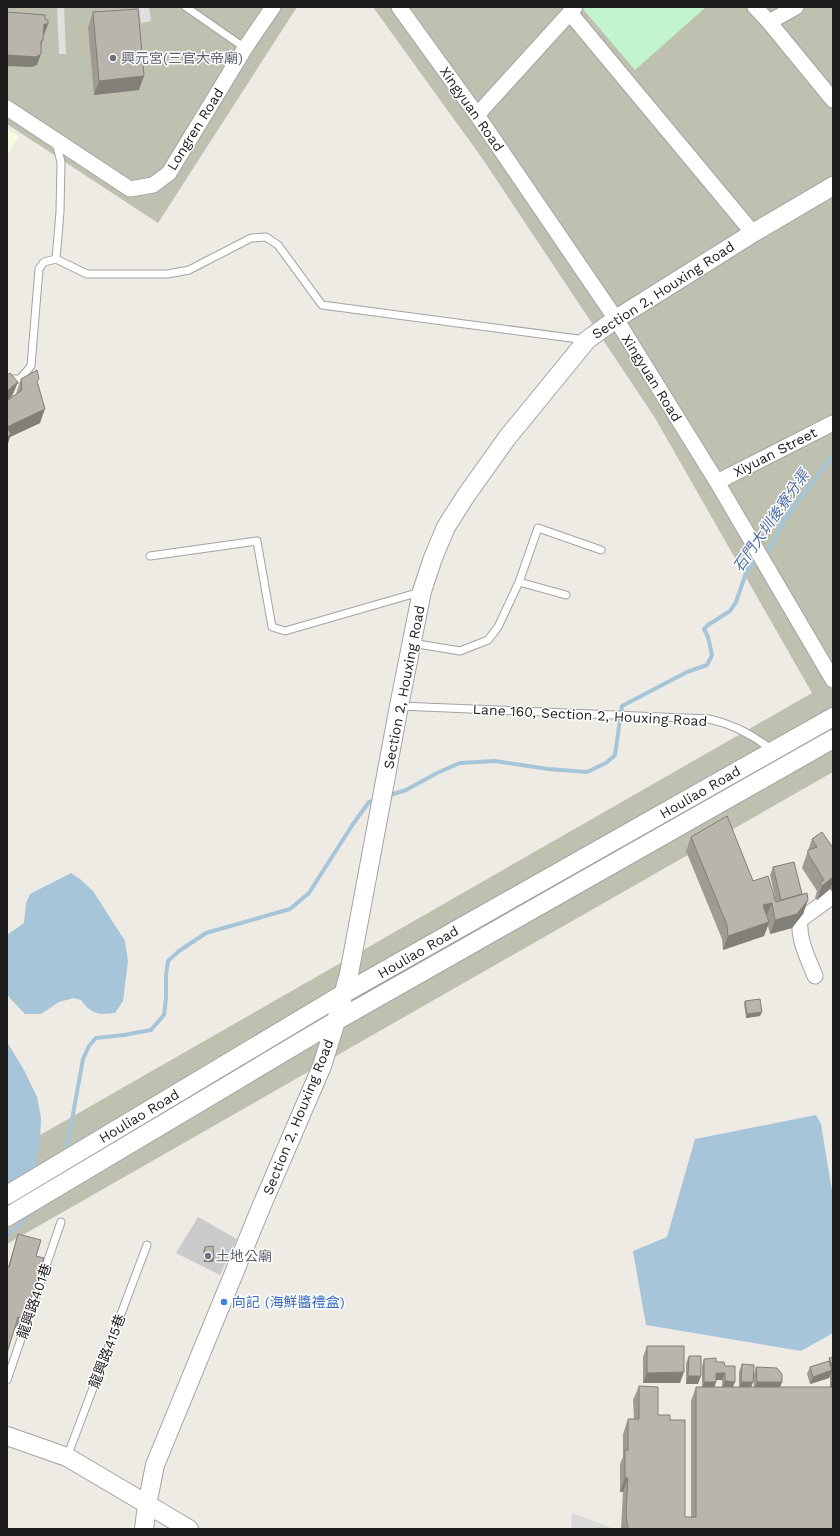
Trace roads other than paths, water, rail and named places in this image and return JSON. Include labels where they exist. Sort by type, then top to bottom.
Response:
[{"type":"street","name":"Longren Road","points":[[7,108],[130,189],[152,185],[168,173],[245,48],[273,7]]},
{"type":"street","name":"Xingyuan Road","points":[[399,7],[477,115],[616,319],[717,482],[833,680]]},
{"type":"street","points":[[755,7],[833,100]]},
{"type":"street","points":[[769,22],[796,7]]},
{"type":"street","points":[[477,115],[572,10],[753,233]]},
{"type":"street","name":"Section 2, Houxing Road","points":[[144,1529],[147,1504],[155,1465],[262,1205],[322,1066],[336,1021],[349,974],[422,591],[433,558],[446,528],[464,497],[507,438],[587,340],[616,319],[753,233],[833,186]]},
{"type":"street","name":"Xiyuan Street","points":[[717,482],[833,423]]},
{"type":"street","name":"Houliao Road","points":[[7,1195],[343,994],[833,717]]},
{"type":"street","name":"Houliao Road","points":[[7,1216],[336,1021],[833,739]]},
{"type":"street","points":[[815,976],[803,948],[799,932],[800,920],[833,896]]},
{"type":"street","points":[[7,1436],[67,1457],[189,1529]]},
{"type":"lane","points":[[186,7],[245,48]]},
{"type":"lane","points":[[55,140],[61,162],[60,212],[56,260]]},
{"type":"lane","points":[[7,379],[20,379],[31,366],[39,269],[44,262],[56,260],[87,274],[168,274],[189,270],[251,238],[266,237],[278,245],[322,305],[587,340]]},
{"type":"lane","points":[[412,643],[460,651],[488,640],[498,627],[519,582],[538,528],[601,550]]},
{"type":"lane","points":[[150,556],[257,541],[272,627],[285,632],[422,591]]},
{"type":"lane","points":[[519,582],[566,595]]},
{"type":"lane","name":"Lane 160, Section 2, Houxing Road","points":[[399,706],[709,719],[727,723],[763,743],[773,751]]},
{"type":"lane","name":"龍興路401巷","points":[[7,1380],[61,1222]]},
{"type":"lane","name":"龍興路415巷","points":[[67,1457],[147,1244]]},
{"type":"water","points":[[71,873],[93,891],[125,941],[128,961],[123,1001],[115,1013],[104,1014],[92,1011],[81,1000],[74,998],[59,1002],[41,1014],[25,1014],[7,993],[7,935],[24,923],[26,903],[30,894]]},
{"type":"water","points":[[7,1042],[24,1070],[37,1097],[41,1118],[40,1142],[35,1169],[10,1197],[7,1204]]},
{"type":"water","points":[[816,1115],[821,1124],[833,1197],[833,1333],[801,1351],[646,1325],[633,1251],[667,1237],[695,1139]]},
{"type":"waterway","name":"石門大圳後寮分渠","points":[[763,556],[773,543],[784,520],[833,455]]},
{"type":"waterway","name":"石門大圳後寮分渠","points":[[387,796],[406,790],[437,773],[460,763],[495,761],[548,769],[587,772],[606,763],[615,755],[622,706],[687,672],[707,665],[712,655],[708,637],[704,629],[730,611],[736,602],[747,570],[758,560]]},
{"type":"waterway","name":"石門大圳後寮分渠","points":[[66,1153],[83,1059],[89,1046],[96,1038],[151,1030],[164,1015],[168,961],[179,951],[206,933],[290,909],[309,893],[353,824],[369,802],[377,799]]},
{"type":"waterway","name":"石門大圳後寮分渠","points":[[7,1235],[21,1224],[28,1213]]},
{"type":"place","name":"興元宮(三官大帝廟)","points":[[113,58]]},
{"type":"place","name":"土地公廟","points":[[208,1256]]},
{"type":"place","name":"向記 (海鮮醬禮盒)","points":[[224,1302]]}]
